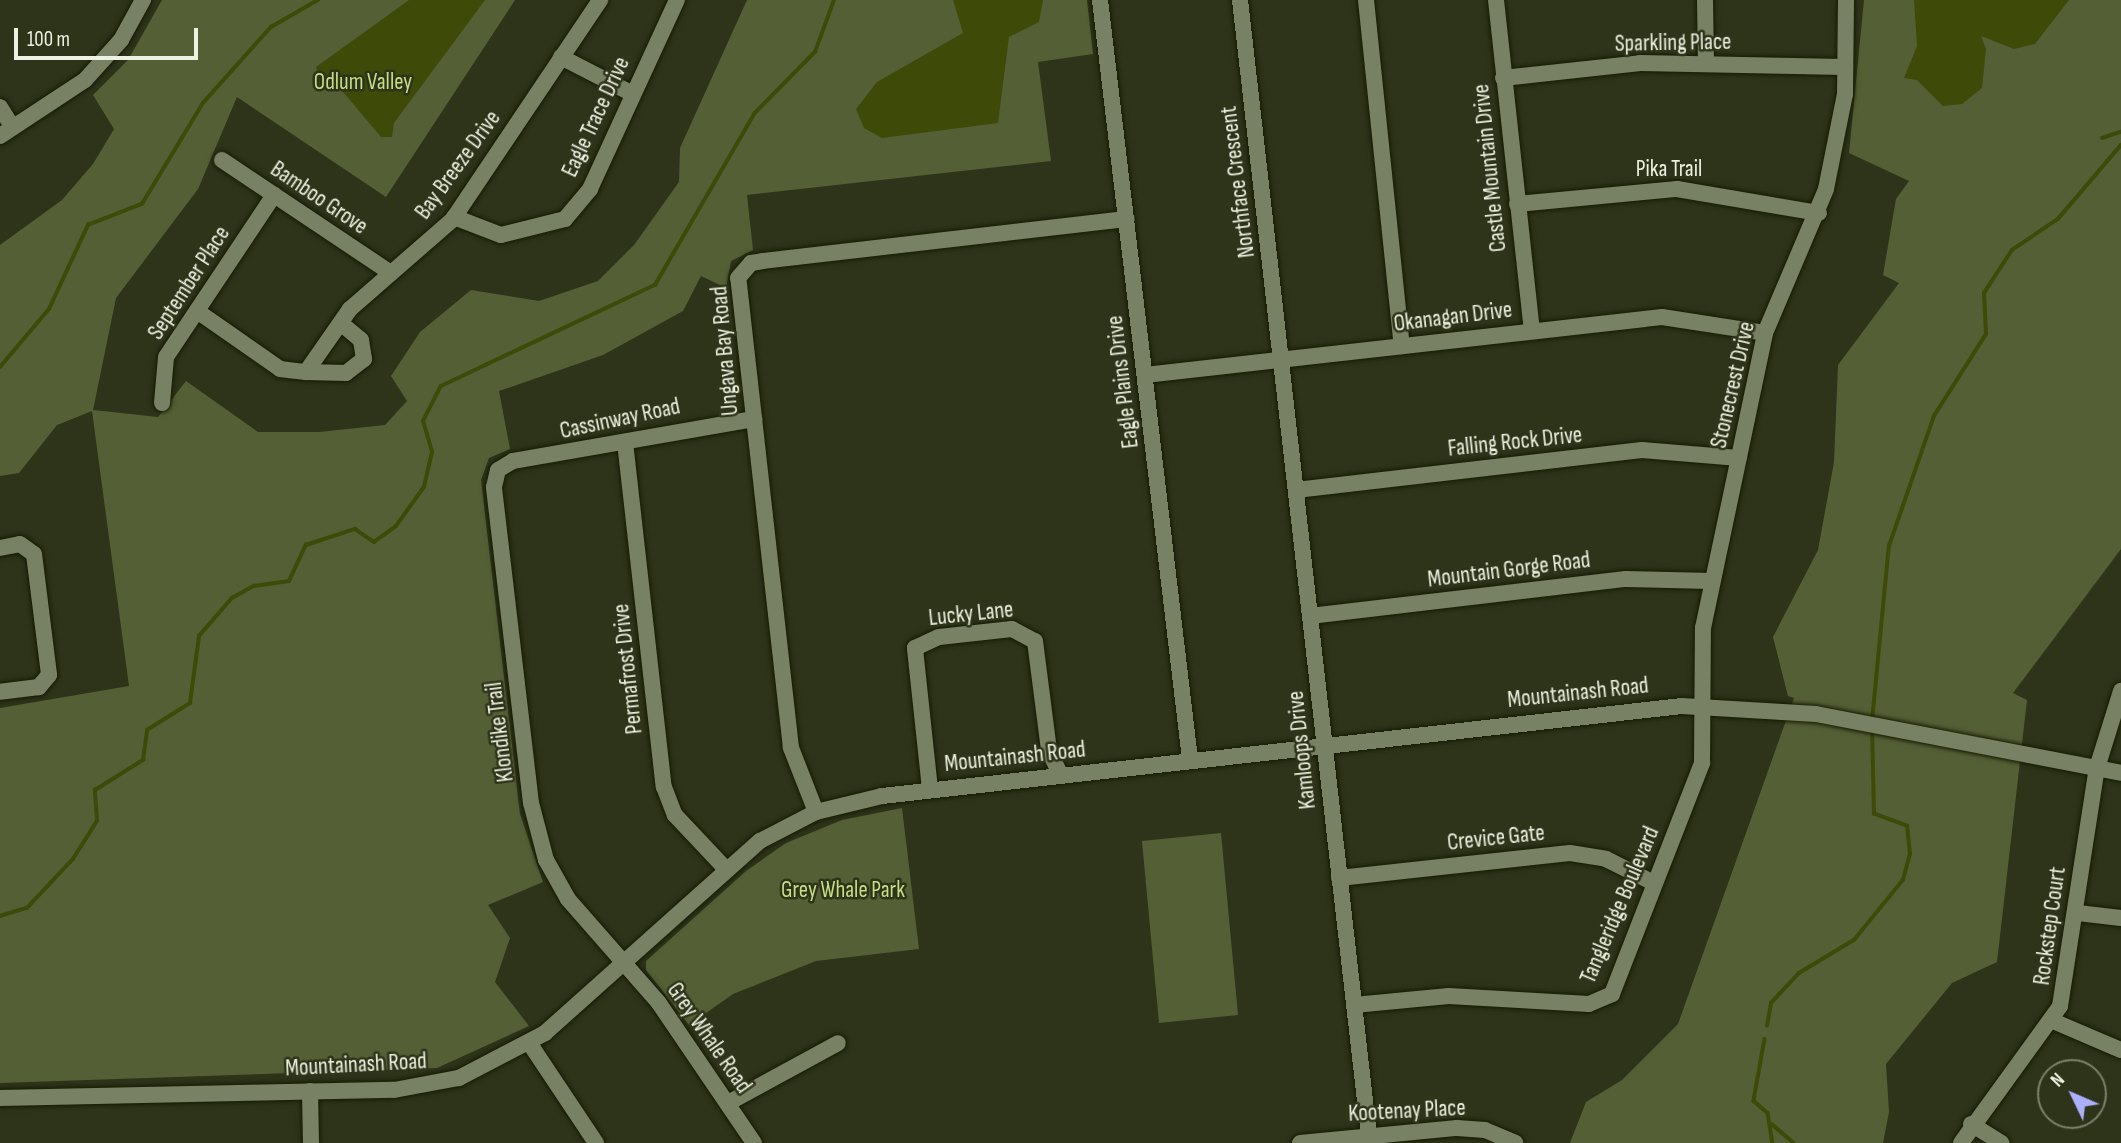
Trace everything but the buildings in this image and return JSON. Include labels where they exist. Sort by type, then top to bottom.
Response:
[{"type":"street","points":[[0,107],[6,131],[85,80],[121,40],[143,0]]},
{"type":"street","name":"Bay Breeze Drive","points":[[306,372],[341,323],[391,273],[454,218],[600,0]]},
{"type":"street","name":"Eagle Trace Drive","points":[[454,218],[501,235],[561,223],[588,192],[631,93],[677,0]]},
{"type":"street","name":"Eagle Plains Drive","points":[[1100,0],[1190,760]]},
{"type":"street","name":"Northface Crescent","points":[[1240,0],[1281,359]]},
{"type":"street","points":[[1366,0],[1402,346]]},
{"type":"street","name":"Castle Mountain Drive","points":[[1496,0],[1532,330]]},
{"type":"street","points":[[1705,0],[1706,63]]},
{"type":"street","name":"Stonecrest Drive","points":[[1704,706],[1701,644],[1765,333],[1819,213],[1845,94],[1846,0]]},
{"type":"street","points":[[561,57],[631,93]]},
{"type":"street","name":"Sparkling Place","points":[[1503,79],[1706,63],[1845,67]]},
{"type":"street","name":"Bamboo Grove","points":[[222,160],[391,273]]},
{"type":"street","name":"Pika Trail","points":[[1517,204],[1677,189],[1819,213]]},
{"type":"street","name":"September Place","points":[[162,403],[166,358],[274,195]]},
{"type":"street","name":"Ungava Bay Road","points":[[816,811],[791,748],[738,278],[751,263],[1127,219]]},
{"type":"street","points":[[197,311],[280,369],[306,372],[346,373],[364,359],[361,340],[341,323]]},
{"type":"street","name":"Okanagan Drive","points":[[1145,374],[1532,330],[1680,317],[1765,333]]},
{"type":"street","name":"Kamloops Drive","points":[[1281,359],[1369,1136]]},
{"type":"street","name":"Cassinway Road","points":[[498,470],[625,442],[754,419]]},
{"type":"street","name":"Permafrost Drive","points":[[625,442],[664,787],[675,815],[725,869]]},
{"type":"street","name":"Falling Rock Drive","points":[[1296,490],[1642,450],[1739,458]]},
{"type":"street","name":"Klondike Trail","points":[[498,470],[494,486],[536,831],[560,887],[623,962]]},
{"type":"street","points":[[0,548],[20,544],[34,554],[49,675],[39,687],[0,692]]},
{"type":"street","name":"Mountain Gorge Road","points":[[1310,616],[1626,579],[1712,581]]},
{"type":"street","name":"Lucky Lane","points":[[930,789],[912,667],[915,648],[939,637],[1012,629],[1035,641],[1049,751],[1060,775]]},
{"type":"street","name":"Rockstep Court","points":[[1961,1143],[1971,1124],[2053,1021],[2078,913],[2097,768],[2121,691]]},
{"type":"street","name":"Mountainash Road","points":[[0,1098],[433,1086],[530,1044],[725,869],[816,811],[930,789],[1704,706],[1816,714],[2121,773]]},
{"type":"street","name":"Tangleridge Boulevard","points":[[1354,1004],[1449,996],[1598,1003],[1612,994],[1652,882],[1698,781],[1704,706]]},
{"type":"street","name":"Crevice Gate","points":[[1339,878],[1570,853],[1606,859],[1652,882]]},
{"type":"street","points":[[2078,913],[2121,918]]},
{"type":"street","name":"Grey Whale Road","points":[[623,962],[728,1103],[754,1143]]},
{"type":"street","points":[[2053,1021],[2121,1050]]},
{"type":"street","points":[[728,1103],[838,1043]]},
{"type":"street","points":[[530,1044],[596,1143]]},
{"type":"street","points":[[310,1091],[311,1143]]},
{"type":"street","points":[[1971,1124],[2001,1143]]},
{"type":"street","name":"Kootenay Place","points":[[1300,1143],[1457,1128],[1485,1130],[1515,1143]]},
{"type":"green space","name":"Odlum Valley","points":[[162,0],[515,0],[386,197],[237,97],[198,189],[116,298],[93,410],[158,417],[186,381],[258,432],[319,432],[385,425],[407,401],[391,376],[420,332],[471,290],[539,301],[598,281],[634,245],[679,182],[680,148],[747,0],[1087,0],[1093,54],[1038,62],[1051,161],[747,195],[753,250],[731,261],[726,288],[701,276],[683,311],[603,355],[499,391],[510,449],[489,458],[481,480],[520,814],[543,882],[488,905],[510,938],[495,982],[529,1026],[437,1068],[0,1083],[0,708],[129,686],[92,411],[57,425],[19,473],[0,476],[0,245],[62,200],[93,164],[114,129],[93,95],[128,60]]},
{"type":"green space","points":[[1864,0],[2121,0],[2121,549],[2013,693],[2027,700],[1997,962],[1952,983],[1886,1064],[1889,1112],[1883,1143],[1570,1143],[1586,1102],[1622,1080],[1678,1024],[1794,698],[1788,696],[1773,637],[1818,550],[1834,462],[1838,365],[1899,283],[1883,275],[1896,199],[1909,181],[1849,153]]},
{"type":"green space","name":"Grey Whale Park","points":[[902,808],[919,949],[816,961],[733,994],[689,1025],[646,970],[646,961],[746,871],[786,843],[842,820]]},
{"type":"green space","points":[[1221,833],[1238,1015],[1159,1023],[1142,841]]},
{"type":"shaded area","points":[[409,0],[485,0],[394,123],[392,137],[381,137],[338,86],[320,85],[316,67]]},
{"type":"shaded area","points":[[953,0],[1043,0],[1039,22],[1009,37],[998,123],[882,138],[864,128],[856,109],[877,82],[963,33]]},
{"type":"shaded area","points":[[1914,0],[2069,0],[2035,44],[2014,49],[1981,36],[1986,49],[1982,88],[1962,104],[1943,106],[1917,80],[1904,78],[1917,46]]},
{"type":"waterway","points":[[0,367],[49,309],[88,225],[142,204],[203,103],[271,27],[318,0]]},
{"type":"waterway","points":[[0,916],[27,908],[73,859],[97,821],[95,790],[143,760],[147,730],[190,703],[199,636],[232,598],[254,586],[289,581],[306,545],[355,529],[374,542],[396,526],[424,487],[432,452],[423,421],[441,386],[655,285],[754,114],[815,52],[834,0]]},
{"type":"waterway","points":[[2102,138],[2121,132]]},
{"type":"waterway","points":[[1872,721],[1889,546],[1934,416],[1986,334],[1984,293],[2012,250],[2058,219],[2121,145]]},
{"type":"waterway","points":[[1767,1026],[1771,1003],[1799,973],[1854,940],[1903,880],[1910,854],[1907,826],[1874,814],[1872,728]]},
{"type":"waterway","points":[[1765,1039],[1754,1101],[1768,1113],[1773,1143]]},
{"type":"waterway","points":[[1772,1124],[1794,1143]]}]
